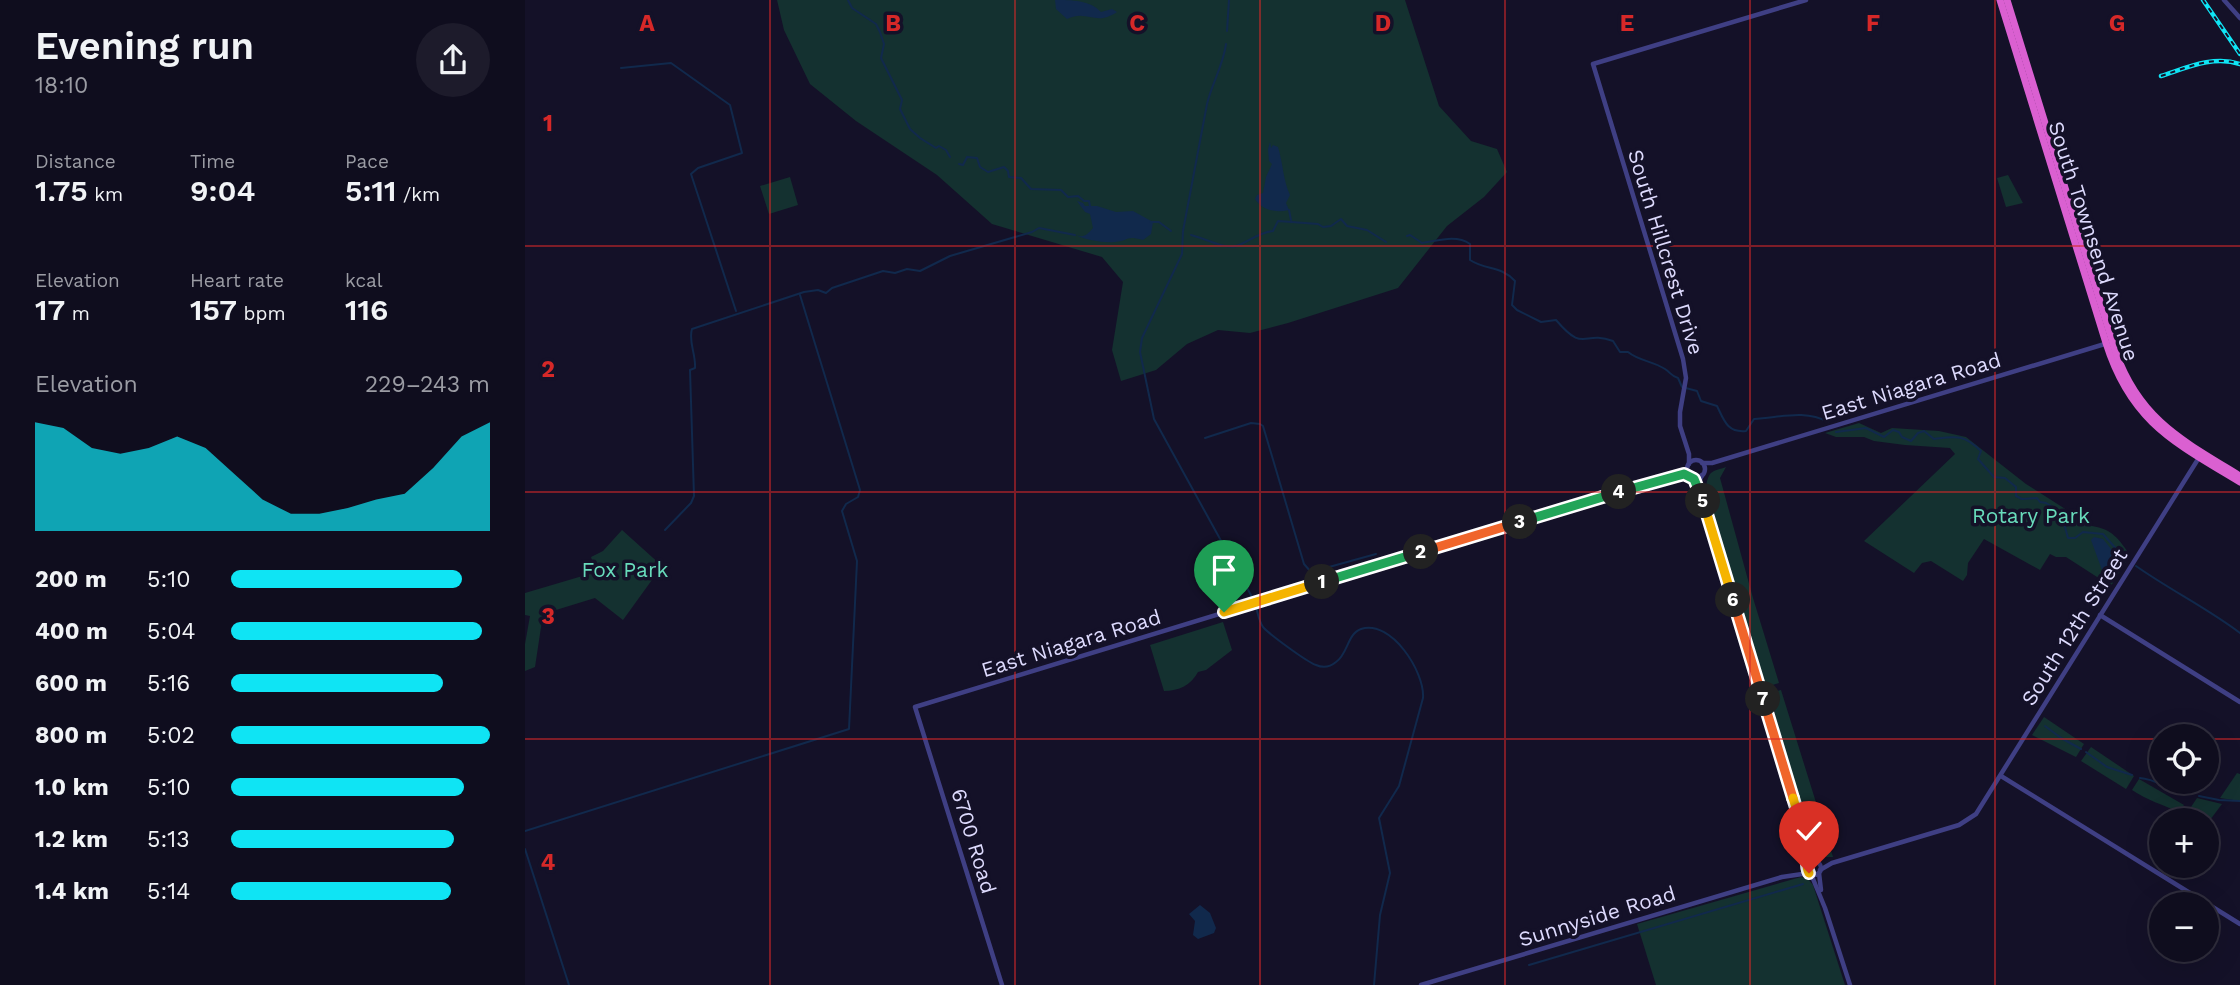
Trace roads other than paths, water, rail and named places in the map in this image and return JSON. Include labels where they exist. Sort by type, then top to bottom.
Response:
[{"type":"highway","name":"South Townsend Avenue","points":[[2000,0],[2109,342],[2127,380],[2143,406],[2163,426],[2240,482]]},
{"type":"highway","name":"South Townsend Avenue","points":[[2007,0],[2109,342]]},
{"type":"highway","name":"South Townsend Avenue","points":[[2201,455],[2240,476]]},
{"type":"street","name":"South Hillcrest Drive","points":[[1688,465],[1688,450],[1680,426],[1685,387],[1683,359],[1593,64],[1807,0]]},
{"type":"street","points":[[2224,0],[2240,18]]},
{"type":"street","name":"East Niagara Road","points":[[1700,462],[1720,461],[2109,342]]},
{"type":"street","name":"South Hillcrest Drive","points":[[1688,450],[1700,462]]},
{"type":"street","name":"South 12th Street","points":[[1832,863],[1959,825],[1972,818],[2001,776],[2201,455]]},
{"type":"street","name":"East Niagara Road","points":[[1703,474],[1720,461]]},
{"type":"street","points":[[1702,497],[1690,475],[1688,465],[1700,462],[1704,468],[1699,483],[1702,497],[1806,844],[1810,874],[1825,908],[1850,985]]},
{"type":"street","name":"East Niagara Road","points":[[1677,474],[1688,465]]},
{"type":"street","name":"East Niagara Road","points":[[915,707],[1677,474],[1690,475]]},
{"type":"street","points":[[1690,475],[1697,478],[1703,474]]},
{"type":"street","points":[[2099,615],[2240,702]]},
{"type":"street","name":"6700 Road","points":[[915,707],[1002,985]]},
{"type":"street","points":[[2001,776],[2240,924]]},
{"type":"street","points":[[1806,844],[1820,871],[1825,908]]},
{"type":"street","points":[[1817,861],[1832,863]]},
{"type":"street","name":"Sunnyside Road","points":[[1422,985],[1782,877],[1817,861]]},
{"type":"street","points":[[1820,871],[1832,863]]},
{"type":"street","name":"Sunnyside Road","points":[[1782,877],[1820,871]]},
{"type":"water","points":[[1055,0],[1092,5],[1101,12],[1112,9],[1117,12],[1103,18],[1074,16],[1067,19],[1056,9]]},
{"type":"water","points":[[1270,142],[1271,148],[1273,145],[1278,147],[1290,195],[1286,203],[1289,210],[1270,210],[1255,199],[1263,193],[1272,164],[1269,161]]},
{"type":"water","points":[[1077,201],[1085,206],[1097,206],[1116,212],[1133,211],[1153,222],[1151,234],[1143,240],[1130,238],[1110,242],[1075,235],[1085,235],[1093,228],[1090,214],[1085,212]]},
{"type":"water","points":[[2094,537],[2103,539],[2120,560],[2118,569],[2108,573],[2102,570],[2091,540]]},
{"type":"water","points":[[1200,905],[1210,913],[1216,928],[1214,933],[1198,939],[1193,935],[1195,921],[1189,914]]},
{"type":"waterway","points":[[848,0],[852,8],[876,24],[880,32],[884,44],[881,58],[902,100],[900,109],[910,129],[936,148],[939,146],[946,150],[950,157]]},
{"type":"waterway","points":[[1227,31],[1229,0]]},
{"type":"waterway","points":[[1226,44],[1207,104],[1183,231],[1182,254],[1142,338],[1140,352],[1154,419],[1252,597]]},
{"type":"waterway","points":[[621,68],[671,63],[730,105],[742,153],[698,168],[691,174],[736,311]]},
{"type":"waterway","points":[[959,164],[963,165],[967,157],[977,158],[980,167],[988,172],[1004,167],[1009,177],[1021,178],[1031,189],[1061,190],[1068,197],[1078,196],[1089,201],[1090,206]]},
{"type":"waterway","points":[[1289,210],[1291,220]]},
{"type":"waterway","points":[[1191,235],[1231,247],[1273,231],[1278,221],[1318,224],[1323,227],[1331,226],[1341,219],[1347,226],[1367,230],[1386,242]]},
{"type":"waterway","points":[[1150,222],[1159,222],[1171,231]]},
{"type":"waterway","points":[[665,530],[691,503],[694,496],[690,370],[695,368],[695,363],[692,329],[804,292],[818,290],[826,293],[832,288],[883,271],[920,271],[950,256],[1039,228],[1075,235]]},
{"type":"waterway","points":[[1407,236],[1410,235],[1422,243],[1453,239],[1465,241],[1470,244],[1470,260],[1499,270],[1515,281],[1512,305],[1517,310],[1541,322],[1556,320],[1579,339],[1603,338],[1613,341],[1620,352],[1628,352],[1660,366],[1678,378],[1682,387],[1697,391],[1701,401],[1717,406],[1724,421],[1734,430],[1746,431],[1754,419],[1791,415],[1810,416],[1828,422]]},
{"type":"waterway","points":[[525,831],[849,729],[857,561],[842,511],[846,504],[858,497],[860,490],[800,295]]},
{"type":"waterway","points":[[1205,438],[1251,423],[1263,426],[1304,564],[1311,572],[1376,554]]},
{"type":"waterway","points":[[1836,432],[1866,428],[1884,437],[1893,430],[1911,441],[1924,431],[1934,439],[1964,439],[1981,451],[1978,459],[1994,477],[2005,478],[2016,487],[2016,496],[2022,499],[2037,498],[2061,512],[2068,538],[2075,538],[2083,532],[2103,534],[2125,559]]},
{"type":"waterway","points":[[2136,566],[2240,633]]},
{"type":"waterway","points":[[1256,607],[1267,631],[1297,654],[1321,666],[1334,664],[1353,635],[1361,629],[1372,628],[1384,632],[1404,650],[1422,687],[1423,698],[1399,786],[1379,818],[1390,873],[1380,915],[1374,985]]},
{"type":"waterway","points":[[2045,726],[2081,749]]},
{"type":"waterway","points":[[2086,752],[2107,767],[2132,775]]},
{"type":"waterway","points":[[2140,778],[2149,780]]},
{"type":"waterway","points":[[2199,796],[2240,801]]},
{"type":"waterway","points":[[525,849],[569,985]]},
{"type":"waterway","points":[[1529,965],[1803,884]]},
{"type":"railway","points":[[2203,0],[2240,54]]},
{"type":"railway","points":[[2161,76],[2210,62],[2240,64]]},
{"type":"park label","name":"Rotary Park","points":[[2031,515]]},
{"type":"park label","name":"Fox Park","points":[[625,569]]}]
